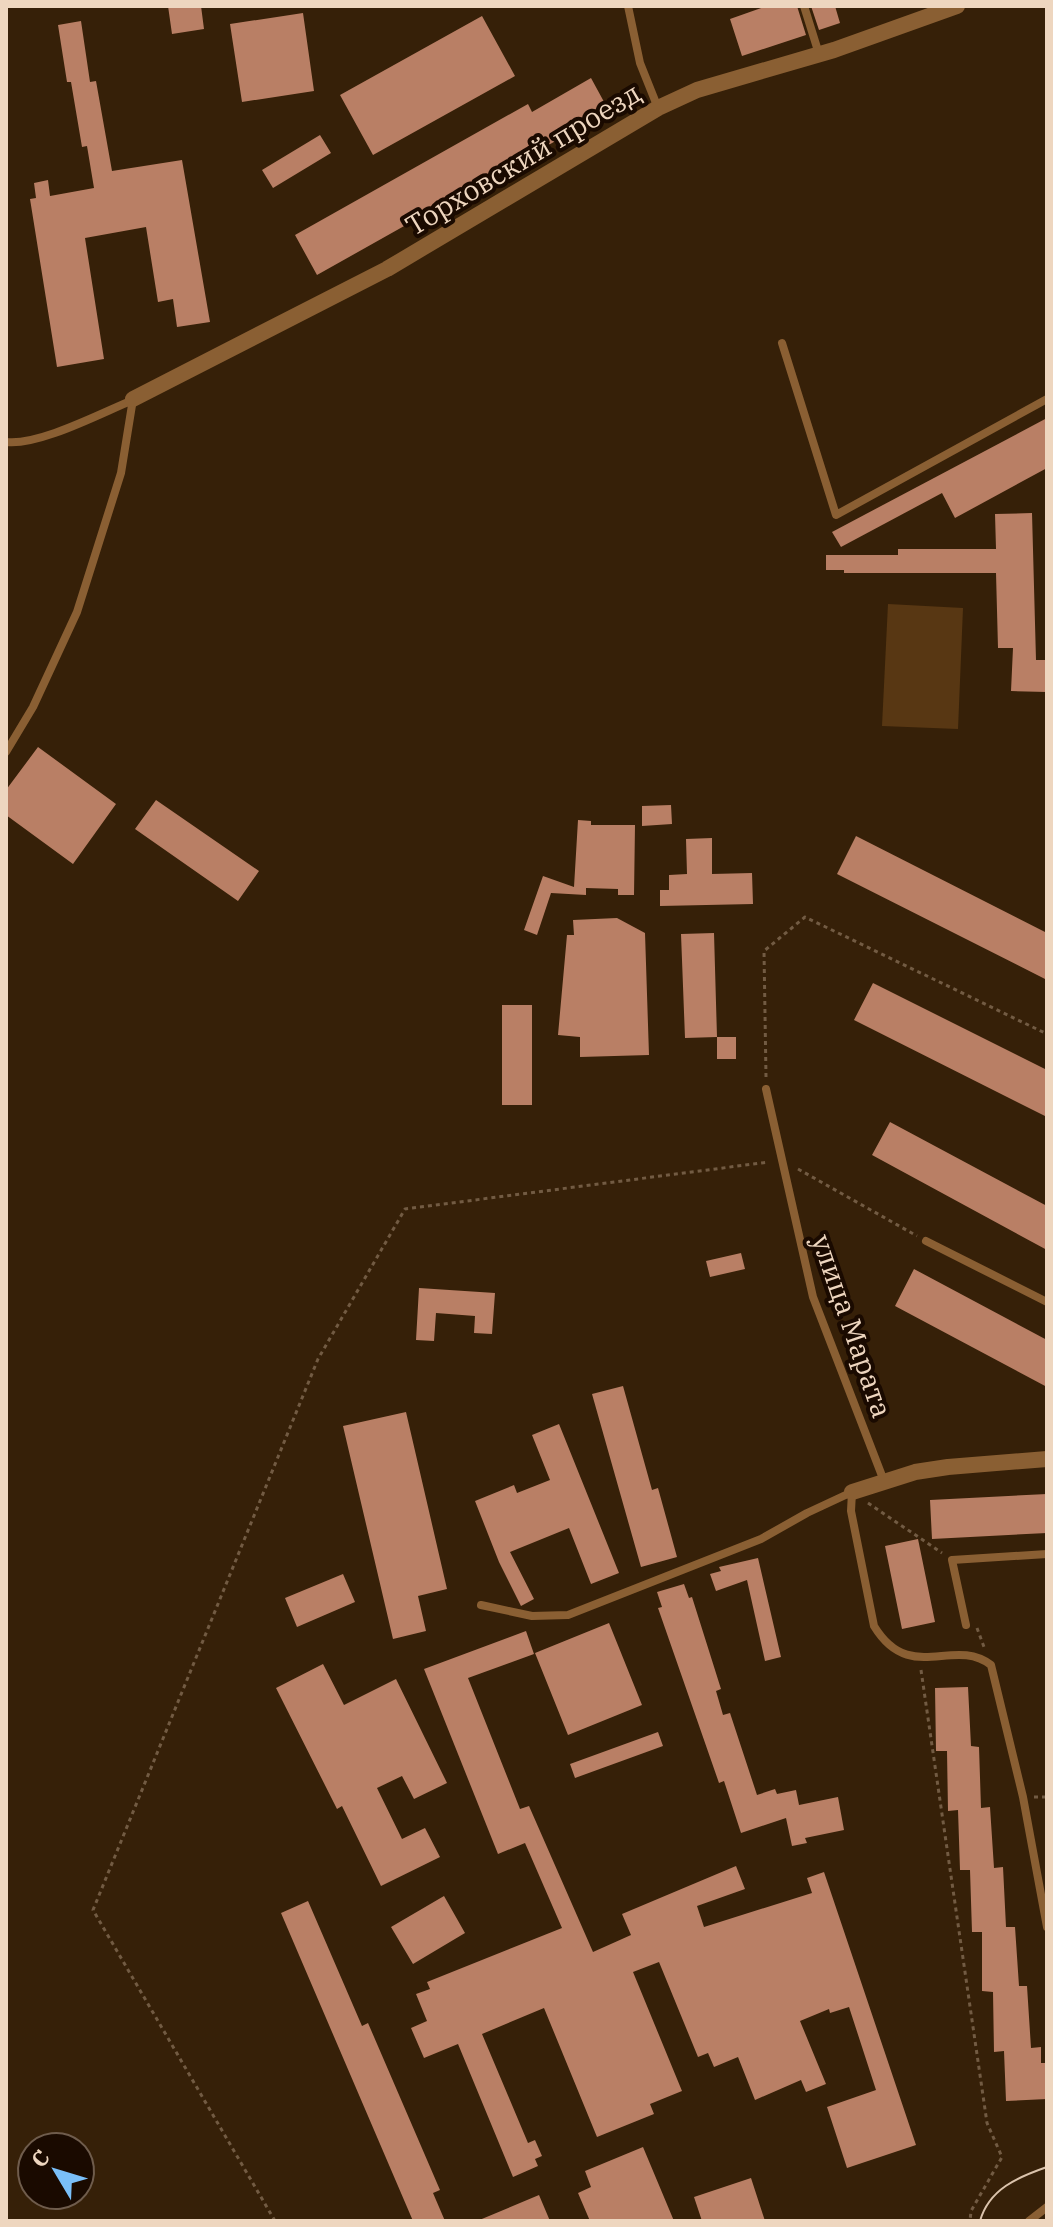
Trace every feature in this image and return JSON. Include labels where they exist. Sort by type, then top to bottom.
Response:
[{"type":"street","name":"Торховский проезд","points":[[133,399],[387,269],[658,108],[697,90],[819,55],[957,6]]},
{"type":"street","points":[[852,1492],[884,1481],[948,1467],[1047,1459]]},
{"type":"lane","points":[[628,6],[640,63],[658,108]]},
{"type":"lane","points":[[804,6],[819,55]]},
{"type":"lane","points":[[782,343],[836,515],[1047,399]]},
{"type":"lane","points":[[6,442],[18,443],[71,426],[133,399]]},
{"type":"lane","points":[[6,752],[33,707],[77,612],[121,473],[133,399]]},
{"type":"lane","name":"улица Марата","points":[[766,1089],[813,1297],[884,1481]]},
{"type":"lane","points":[[926,1241],[1047,1302]]},
{"type":"lane","points":[[481,1605],[532,1616],[568,1615],[761,1539],[852,1492],[851,1511],[874,1626],[884,1643],[919,1658],[979,1656],[991,1665],[1023,1797],[1047,1927]]},
{"type":"lane","points":[[966,1625],[952,1560],[1047,1554]]},
{"type":"lane","points":[[1029,2221],[1047,2207]]},
{"type":"path","points":[[766,1089],[764,951],[805,917],[1047,1034]]},
{"type":"path","points":[[275,2221],[93,1910],[318,1359],[405,1209],[781,1160],[926,1241]]},
{"type":"path","points":[[852,1492],[952,1560]]},
{"type":"path","points":[[966,1625],[978,1628],[991,1665]]},
{"type":"path","points":[[919,1658],[987,2123],[1002,2157],[971,2211],[970,2221]]},
{"type":"shaded area","points":[[888,604],[963,608],[958,729],[882,726]]},
{"type":"building","points":[[168,6],[201,6],[204,29],[172,34]]},
{"type":"building","points":[[767,6],[797,6],[806,35],[742,56],[730,19]]},
{"type":"building","points":[[811,6],[835,6],[840,23],[819,30]]},
{"type":"building","points":[[303,13],[314,91],[242,102],[230,24]]},
{"type":"building","points":[[482,16],[515,76],[373,155],[340,95]]},
{"type":"building","points":[[81,21],[90,82],[96,81],[112,171],[182,160],[210,322],[177,327],[173,299],[158,302],[146,227],[85,238],[104,359],[57,367],[30,199],[36,198],[34,183],[48,180],[50,196],[94,188],[87,146],[82,147],[71,82],[67,82],[58,25]]},
{"type":"building","points":[[591,78],[609,111],[317,275],[295,235],[528,104],[532,112]]},
{"type":"building","points":[[320,135],[331,153],[273,188],[262,170]]},
{"type":"building","points":[[1047,418],[1047,468],[955,518],[942,493],[841,547],[832,532]]},
{"type":"building","points":[[1032,513],[1036,660],[1047,660],[1047,692],[1011,691],[1013,648],[998,648],[996,573],[844,573],[844,570],[826,570],[826,555],[898,555],[898,549],[996,549],[995,514]]},
{"type":"building","points":[[38,747],[116,804],[73,864],[6,815],[6,790]]},
{"type":"building","points":[[156,800],[259,871],[238,901],[135,829]]},
{"type":"building","points":[[671,805],[672,824],[642,826],[642,806]]},
{"type":"building","points":[[578,820],[591,821],[591,825],[635,825],[634,895],[618,895],[618,889],[586,888],[586,895],[551,893],[537,935],[524,930],[543,876],[574,887]]},
{"type":"building","points":[[856,836],[1047,933],[1047,980],[837,874]]},
{"type":"building","points":[[712,838],[712,874],[752,873],[753,904],[660,906],[660,890],[669,890],[669,875],[687,874],[686,839]]},
{"type":"building","points":[[617,918],[645,933],[649,1055],[580,1057],[580,1037],[558,1035],[567,935],[574,935],[573,920]]},
{"type":"building","points":[[714,933],[717,1037],[685,1038],[681,934]]},
{"type":"building","points":[[873,983],[1047,1070],[1047,1117],[854,1020]]},
{"type":"building","points":[[502,1005],[532,1005],[532,1105],[502,1105]]},
{"type":"building","points":[[717,1037],[736,1037],[736,1059],[717,1059]]},
{"type":"building","points":[[890,1122],[1047,1206],[1047,1250],[872,1155]]},
{"type":"building","points":[[741,1253],[745,1269],[710,1277],[706,1261]]},
{"type":"building","points":[[914,1269],[1047,1340],[1047,1387],[895,1306]]},
{"type":"building","points":[[419,1288],[495,1293],[492,1334],[474,1333],[475,1316],[436,1313],[434,1341],[416,1340]]},
{"type":"building","points":[[623,1386],[652,1490],[658,1488],[677,1557],[641,1567],[592,1394]]},
{"type":"building","points":[[406,1412],[447,1589],[418,1596],[426,1631],[393,1639],[343,1426]]},
{"type":"building","points":[[559,1424],[619,1573],[591,1584],[569,1528],[510,1552],[534,1599],[521,1606],[499,1562],[475,1501],[514,1485],[517,1493],[550,1480],[532,1435]]},
{"type":"building","points":[[1047,1494],[1047,1533],[932,1539],[930,1500]]},
{"type":"building","points":[[918,1539],[935,1622],[902,1629],[885,1546]]},
{"type":"building","points":[[758,1558],[781,1657],[765,1661],[747,1580],[716,1591],[710,1574],[721,1571],[719,1567]]},
{"type":"building","points":[[343,1574],[355,1602],[297,1627],[285,1598]]},
{"type":"building","points":[[684,1584],[689,1598],[692,1597],[721,1689],[716,1691],[723,1715],[730,1713],[757,1795],[775,1789],[777,1794],[796,1790],[799,1805],[838,1797],[844,1830],[805,1838],[807,1843],[792,1846],[786,1818],[741,1833],[724,1781],[719,1783],[658,1608],[662,1607],[657,1592]]},
{"type":"building","points":[[609,1623],[642,1705],[568,1735],[535,1653]]},
{"type":"building","points":[[526,1631],[534,1654],[468,1678],[520,1809],[529,1806],[593,1952],[631,1935],[622,1914],[736,1866],[745,1889],[697,1906],[704,1927],[812,1893],[807,1878],[824,1872],[916,2145],[847,2168],[827,2107],[876,2090],[849,2007],[830,2013],[829,2009],[800,2021],[826,2084],[806,2092],[801,2080],[755,2100],[738,2057],[714,2067],[708,2053],[698,2057],[659,1962],[633,1972],[682,2091],[650,2104],[654,2114],[597,2137],[544,2008],[482,2034],[528,2143],[535,2140],[542,2156],[535,2159],[538,2166],[513,2177],[458,2044],[424,2058],[411,2028],[427,2021],[416,1994],[430,1989],[427,1982],[562,1928],[525,1843],[498,1854],[424,1669]]},
{"type":"building","points":[[323,1664],[344,1705],[396,1679],[447,1783],[414,1799],[402,1776],[377,1788],[402,1839],[425,1828],[440,1857],[381,1886],[342,1806],[337,1809],[276,1688]]},
{"type":"building","points":[[968,1687],[971,1746],[979,1747],[981,1808],[990,1807],[994,1868],[1003,1867],[1006,1927],[1015,1927],[1019,1986],[1027,1986],[1031,2048],[1041,2047],[1041,2063],[1047,2063],[1047,2099],[1006,2101],[1004,2051],[994,2052],[993,1992],[982,1991],[982,1932],[972,1932],[970,1870],[960,1870],[958,1810],[948,1811],[947,1751],[936,1751],[935,1688]]},
{"type":"building","points":[[658,1732],[663,1746],[575,1778],[570,1764]]},
{"type":"building","points":[[444,1896],[465,1933],[413,1964],[391,1927]]},
{"type":"building","points":[[308,1901],[362,2026],[368,2023],[440,2190],[433,2193],[445,2221],[413,2221],[281,1913]]},
{"type":"building","points":[[643,2147],[674,2221],[590,2221],[578,2193],[591,2187],[585,2171]]},
{"type":"building","points":[[751,2178],[765,2221],[702,2221],[694,2197]]},
{"type":"building","points":[[539,2195],[550,2221],[477,2221]]},
{"type":"tram line","points":[[980,2221],[990,2200],[998,2192],[1015,2180],[1047,2167]]}]
